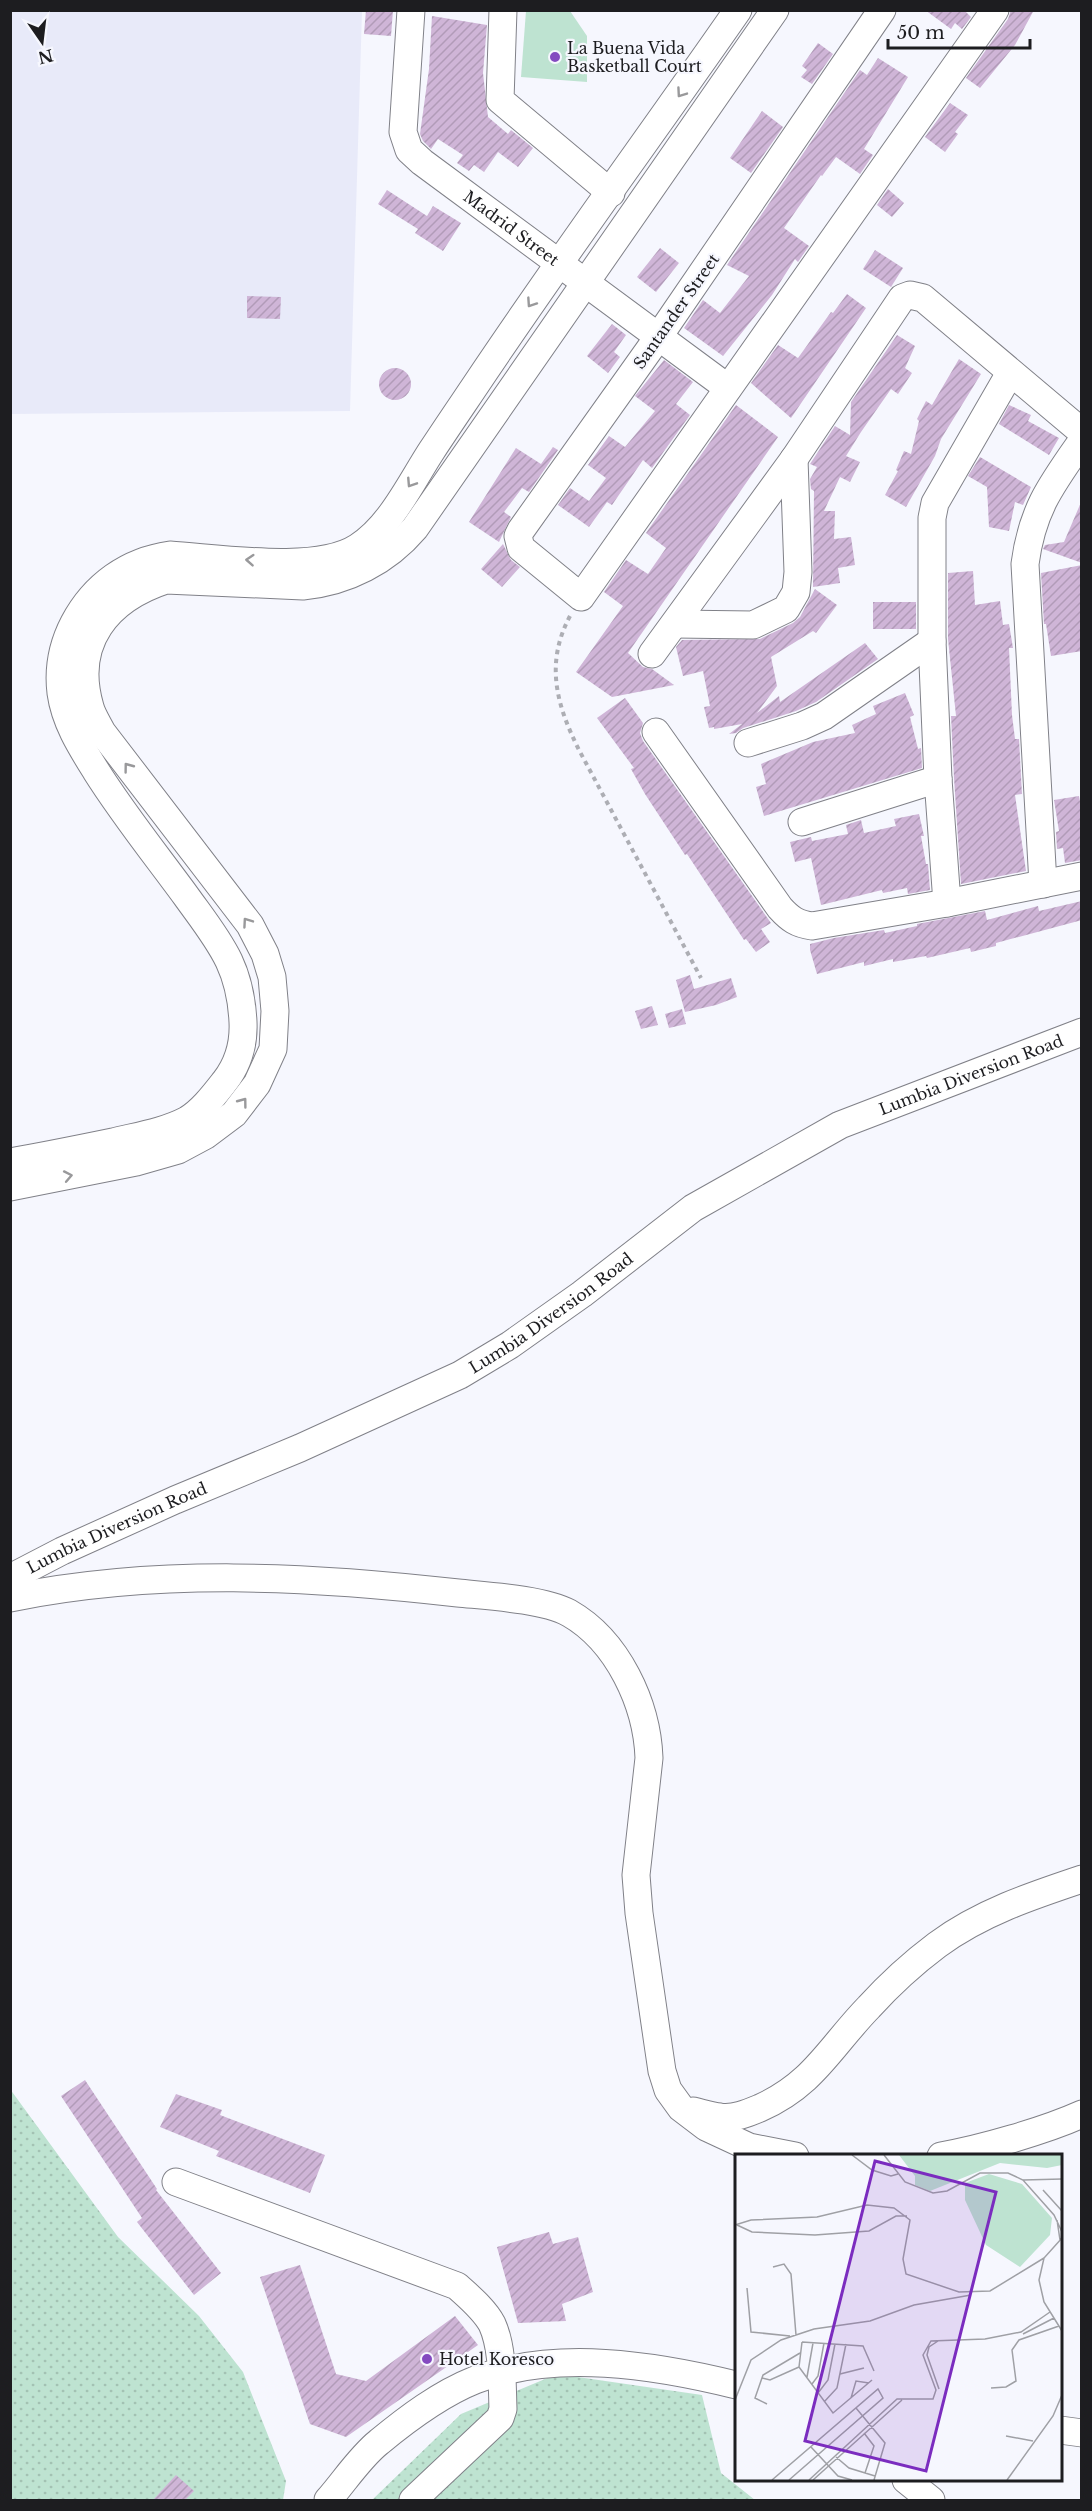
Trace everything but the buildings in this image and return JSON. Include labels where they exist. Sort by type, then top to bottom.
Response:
[{"type":"street","name":"Madrid Street","points":[[411,10],[404,132],[409,150],[422,162],[728,388]]},
{"type":"street","points":[[503,10],[500,100],[611,193]]},
{"type":"street","points":[[10,1162],[146,1134],[188,1119],[208,1102],[231,1073],[240,1054],[243,1029],[239,986],[229,960],[209,928],[105,785],[68,721],[61,693],[60,668],[66,637],[76,618],[89,599],[112,577],[153,558],[170,555],[296,563],[343,555],[359,547],[388,516],[558,262],[611,193],[738,10]]},
{"type":"street","points":[[10,1187],[136,1162],[178,1150],[206,1135],[234,1114],[257,1084],[273,1049],[275,1011],[272,977],[265,954],[250,925],[108,740],[90,708],[86,664],[101,621],[124,600],[147,586],[166,580],[303,586],[325,584],[380,560],[400,545],[416,528],[775,10]]},
{"type":"street","name":"Santander Street","points":[[581,597],[526,553],[519,543],[518,536],[659,336],[882,10]]},
{"type":"street","points":[[581,597],[995,10]]},
{"type":"street","points":[[652,654],[795,459],[902,298],[910,295],[923,298],[1082,432]]},
{"type":"street","points":[[947,903],[938,779],[932,641],[931,536],[936,503],[1010,373]]},
{"type":"street","points":[[1043,884],[1025,564],[1029,534],[1038,511],[1056,478],[1082,441]]},
{"type":"street","points":[[432,450],[458,465]]},
{"type":"street","points":[[675,624],[753,625],[786,609],[796,592],[798,572],[795,459]]},
{"type":"street","points":[[748,743],[824,716],[932,641]]},
{"type":"street","points":[[656,732],[791,920],[812,926],[947,903],[1082,876]]},
{"type":"street","points":[[802,822],[938,779]]},
{"type":"street","name":"Lumbia Diversion Road","points":[[10,1578],[62,1551],[165,1504],[300,1448],[459,1375],[510,1345],[573,1301],[693,1208],[831,1130],[923,1092],[1082,1032]]},
{"type":"street","points":[[10,1598],[104,1582],[206,1576],[333,1582],[508,1599],[568,1612],[586,1625],[619,1661],[646,1727],[648,1758],[636,1875],[639,1913],[662,2071],[668,2090],[681,2108],[706,2127],[749,2147],[785,2154]]},
{"type":"street","points":[[681,2108],[721,2117],[736,2116],[767,2105],[794,2090],[814,2073],[869,2006],[936,1946],[991,1912],[1082,1879]]},
{"type":"street","points":[[949,2154],[1066,2121],[1082,2114]]},
{"type":"street","points":[[176,2182],[457,2286],[479,2307],[491,2323],[497,2338],[503,2409],[500,2418],[413,2500]]},
{"type":"street","points":[[328,2500],[377,2443],[415,2414],[437,2399],[474,2381],[500,2372],[532,2365],[570,2363],[656,2368],[735,2385]]},
{"type":"street","points":[[1062,2430],[1082,2433]]},
{"type":"street","points":[[908,2481],[932,2493]]},
{"type":"path","points":[[581,597],[562,632],[555,654],[561,707],[579,750],[701,978]]},
{"type":"shaded area","points":[[10,11],[362,11],[350,411],[11,414]]},
{"type":"green space","name":"La Buena Vida Basketball Court","points":[[526,11],[570,11],[587,36],[587,82],[521,77]]},
{"type":"green space","points":[[10,2089],[118,2237],[199,2316],[243,2372],[286,2481],[283,2500],[11,2500]]},
{"type":"green space","points":[[557,2374],[702,2395],[721,2473],[755,2500],[372,2500],[461,2414]]},
{"type":"place","name":"La Buena Vida Basketball Court","points":[[555,57]]},
{"type":"place","name":"Hotel Koresco","points":[[427,2359]]}]
